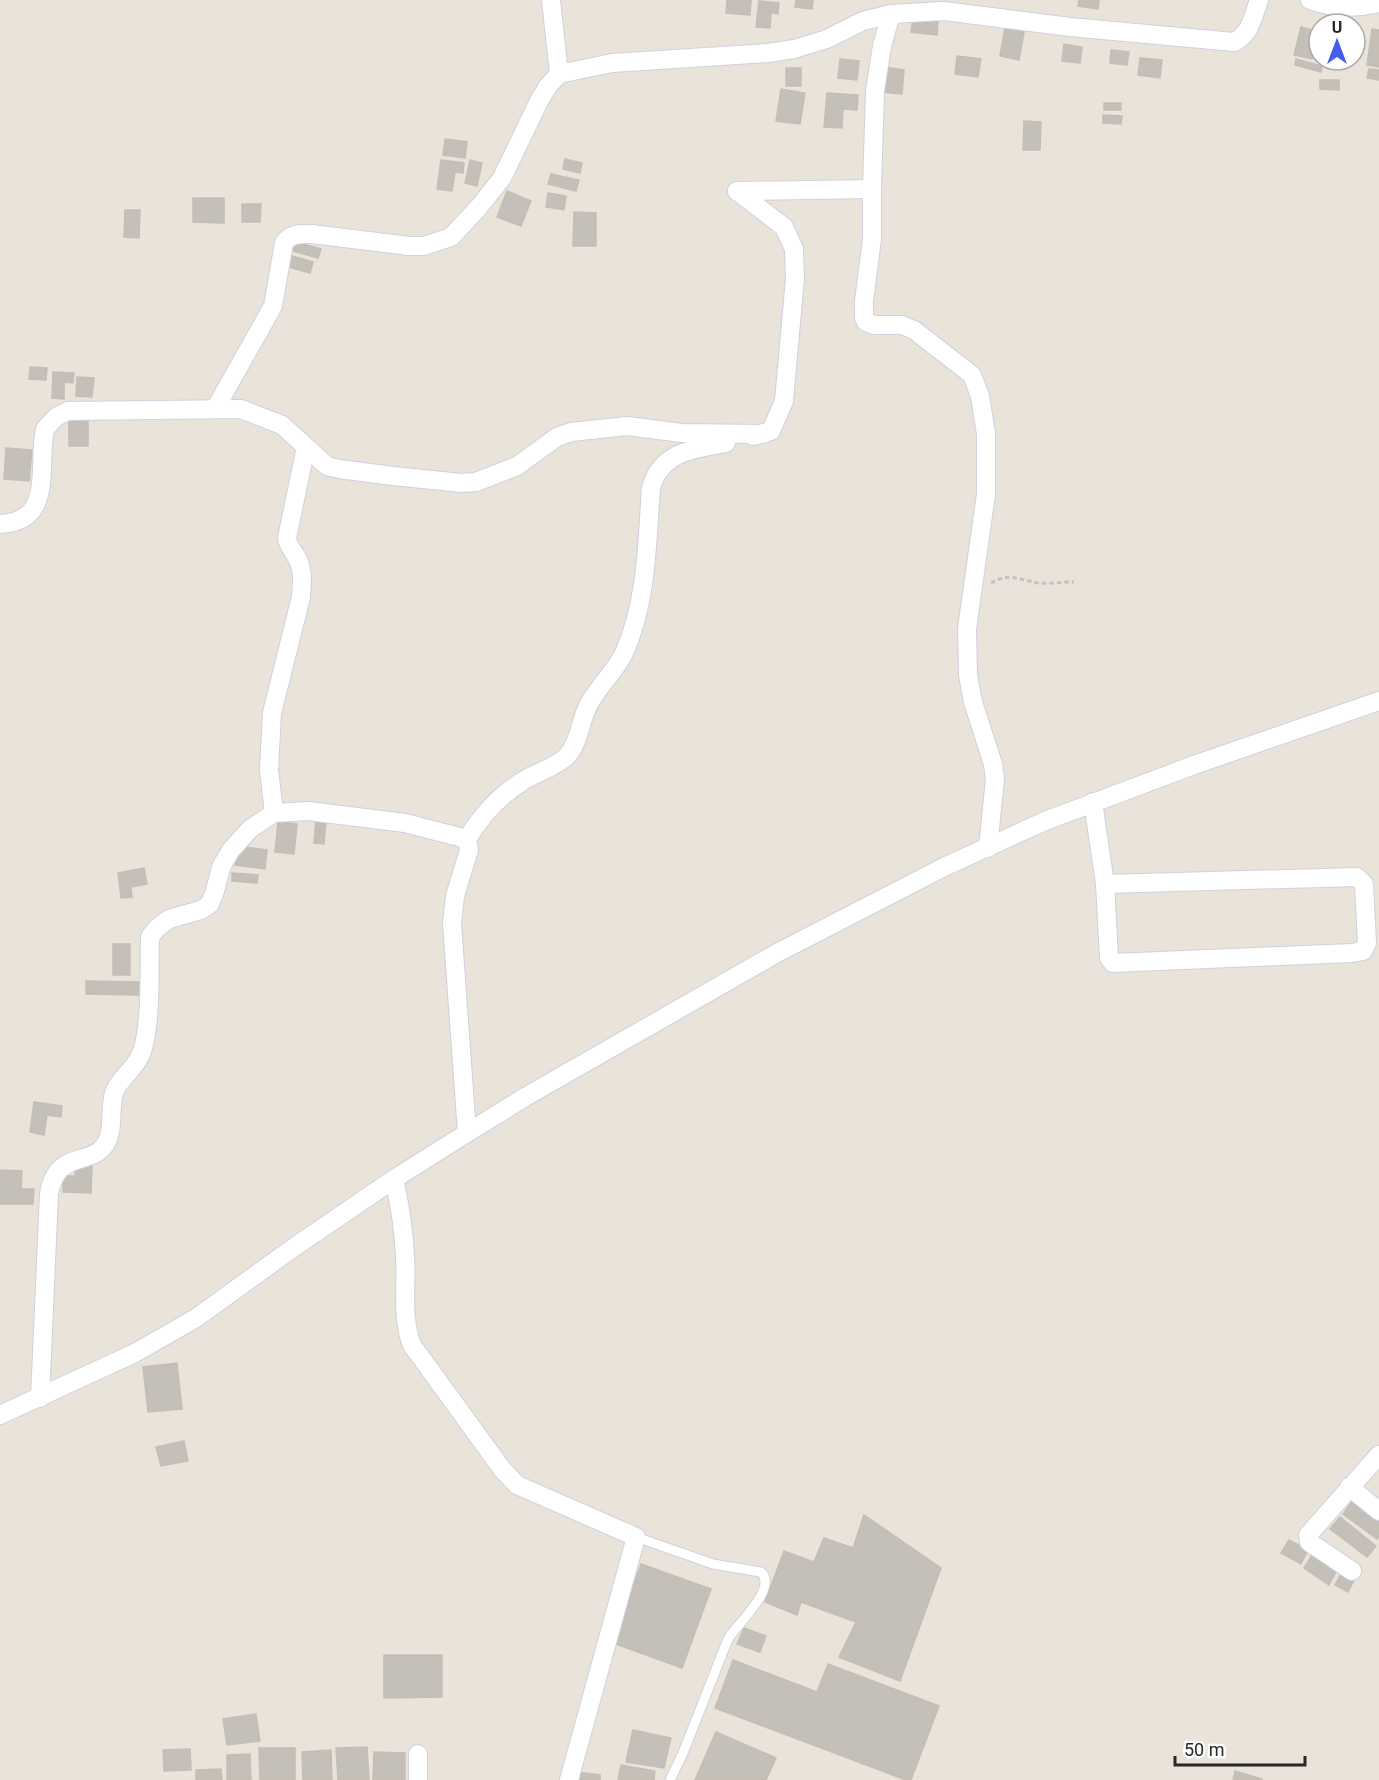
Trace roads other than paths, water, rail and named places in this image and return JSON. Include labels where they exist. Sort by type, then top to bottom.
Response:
[{"type":"street","points":[[551,0],[559,74]]},
{"type":"street","points":[[215,409],[273,306],[284,243],[287,239],[294,235],[312,234],[424,246],[451,237],[502,178],[539,101],[559,74],[612,63],[768,53],[827,39],[863,21],[891,14],[944,11],[1070,27],[1234,42],[1243,38],[1249,30],[1260,0]]},
{"type":"street","points":[[1310,0],[1325,6],[1360,8],[1379,3]]},
{"type":"street","points":[[891,14],[882,46],[876,82],[872,239],[864,318],[866,322],[874,325],[902,325],[914,330],[972,375],[980,396],[986,434],[986,477],[967,629],[968,675],[973,702],[993,764],[995,779],[988,848]]},
{"type":"street","points":[[466,1133],[452,923],[455,896],[469,850],[467,839],[476,824],[492,806],[522,782],[567,756],[574,745],[588,705],[623,655],[634,627],[643,584],[654,475],[664,462],[690,450],[771,431],[784,401],[795,278],[794,249],[784,227],[737,191],[872,189]]},
{"type":"street","points":[[0,524],[17,522],[32,513],[39,502],[45,429],[56,417],[68,411],[241,409],[282,425],[327,466],[462,483],[476,482],[517,466],[557,437],[571,432],[627,426],[715,435],[763,434]]},
{"type":"street","points":[[274,813],[269,770],[272,713],[301,597],[303,578],[300,565],[287,538],[306,447]]},
{"type":"street","points":[[0,1415],[135,1353],[196,1318],[293,1248],[466,1133],[777,953],[946,866],[1045,821],[1379,701]]},
{"type":"street","points":[[1093,802],[1105,884],[1109,958],[1113,963],[1352,953],[1363,951],[1367,943],[1364,884],[1357,877],[1105,884]]},
{"type":"street","points":[[40,1398],[49,1194],[55,1176],[62,1167],[98,1152],[105,1146],[110,1131],[117,1084],[133,1068],[141,1054],[146,1031],[150,937],[169,919],[201,910],[210,904],[221,867],[231,850],[250,829],[274,813],[309,811],[405,823],[467,839]]},
{"type":"street","points":[[394,1179],[401,1210],[405,1258],[406,1324],[412,1345],[502,1469],[517,1485],[636,1537],[569,1780]]},
{"type":"street","points":[[1352,1571],[1313,1545],[1308,1539],[1316,1524],[1379,1455]]},
{"type":"street","points":[[1349,1487],[1379,1511]]},
{"type":"street","points":[[418,1754],[418,1780]]},
{"type":"lane","points":[[636,1537],[713,1564],[761,1572],[766,1580],[760,1599],[736,1626],[728,1639],[670,1780]]}]
